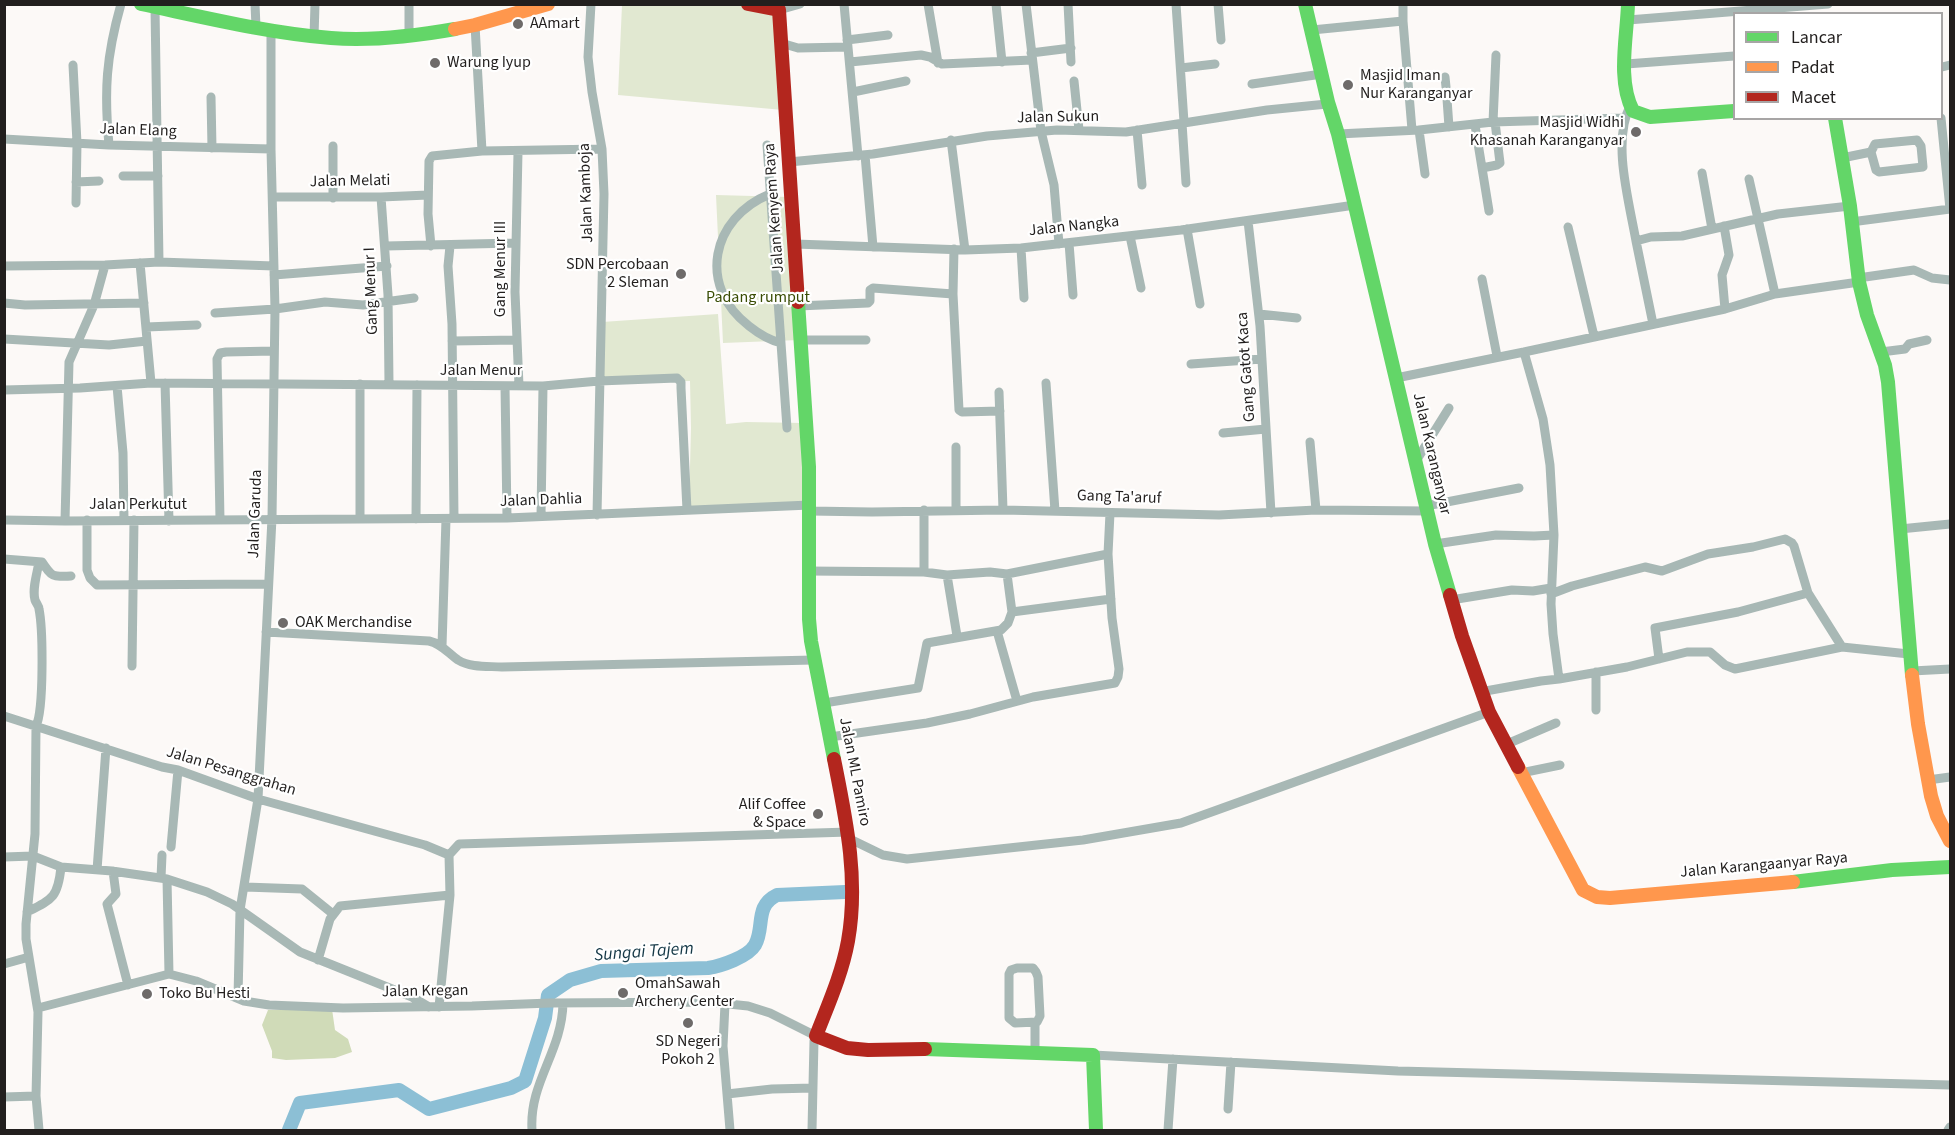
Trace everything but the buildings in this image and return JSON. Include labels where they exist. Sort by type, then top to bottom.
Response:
[{"type":"street","points":[[109,145],[105,105],[108,62],[121,4]]},
{"type":"street","points":[[141,4],[271,30],[332,38],[409,36],[475,25],[546,5]]},
{"type":"street","points":[[255,4],[256,27]]},
{"type":"street","points":[[314,37],[315,4]]},
{"type":"street","points":[[409,4],[409,36]]},
{"type":"street","name":"Jalan Kamboja","points":[[591,4],[587,43],[589,75],[602,149],[604,242],[597,515]]},
{"type":"street","points":[[748,4],[784,8],[800,4]]},
{"type":"street","points":[[844,4],[873,247]]},
{"type":"street","points":[[928,4],[938,63]]},
{"type":"street","points":[[996,4],[1002,62]]},
{"type":"street","points":[[1026,4],[1041,131],[1054,185],[1073,295]]},
{"type":"street","points":[[1068,4],[1071,62]]},
{"type":"street","points":[[1176,4],[1186,183]]},
{"type":"street","points":[[1218,4],[1221,40]]},
{"type":"street","name":"Jalan Karanganyar","points":[[1305,4],[1327,104],[1338,134],[1372,285],[1435,544],[1451,600],[1480,692],[1489,712],[1583,890]]},
{"type":"street","points":[[1403,4],[1416,130],[1425,174]]},
{"type":"street","points":[[1628,4],[1627,112],[1622,146],[1636,241],[1653,324]]},
{"type":"street","points":[[1628,20],[1752,7],[1828,4]]},
{"type":"street","points":[[159,262],[157,147],[164,8]]},
{"type":"street","name":"Jalan Kenyem Raya","points":[[784,8],[781,43],[810,508]]},
{"type":"street","points":[[1312,30],[1403,21]]},
{"type":"street","points":[[475,25],[482,151]]},
{"type":"street","name":"Jalan Garuda","points":[[238,998],[240,910],[258,799],[272,518],[275,309],[271,30]]},
{"type":"street","points":[[781,43],[798,48],[848,44],[888,35]]},
{"type":"street","points":[[850,62],[921,55],[930,57],[938,63],[1002,62],[1071,48]]},
{"type":"street","points":[[1482,168],[1500,163],[1494,122],[1496,55]]},
{"type":"street","points":[[1626,64],[1733,56]]},
{"type":"street","points":[[1181,68],[1215,64]]},
{"type":"street","points":[[74,65],[77,143],[76,203]]},
{"type":"street","points":[[1252,84],[1322,74]]},
{"type":"street","points":[[1445,77],[1446,87]]},
{"type":"street","points":[[853,92],[906,81]]},
{"type":"street","points":[[1074,81],[1079,130]]},
{"type":"street","points":[[211,97],[212,148]]},
{"type":"street","points":[[1446,99],[1449,128]]},
{"type":"street","name":"Jalan Sukun","points":[[789,162],[861,155],[951,140],[1041,131],[1137,130],[1327,104]]},
{"type":"street","points":[[1338,134],[1449,128],[1494,122],[1627,112],[1650,117],[1733,111]]},
{"type":"street","points":[[1835,120],[1850,206],[1859,280],[1867,315],[1881,352],[1888,382],[1910,654],[1928,780],[1938,816],[1950,841]]},
{"type":"street","points":[[1474,125],[1489,211]]},
{"type":"street","points":[[1137,130],[1142,185]]},
{"type":"street","points":[[1851,222],[1950,209],[1946,131]]},
{"type":"street","name":"Jalan Elang","points":[[4,139],[157,147],[271,149]]},
{"type":"street","points":[[951,140],[965,250]]},
{"type":"street","points":[[1917,140],[1921,144],[1924,165],[1920,168],[1879,172],[1875,168],[1871,152],[1873,145],[1878,143],[1917,140]]},
{"type":"street","points":[[767,145],[787,428]]},
{"type":"street","points":[[333,146],[333,198]]},
{"type":"street","points":[[431,246],[428,195],[429,161],[432,156],[482,151],[602,149]]},
{"type":"street","name":"Gang Menur III","points":[[518,152],[515,243],[519,386]]},
{"type":"street","points":[[1842,158],[1871,152]]},
{"type":"street","points":[[1702,173],[1712,229]]},
{"type":"street","points":[[123,176],[158,176]]},
{"type":"street","points":[[1749,178],[1775,294]]},
{"type":"street","points":[[76,182],[99,181]]},
{"type":"street","points":[[770,194],[750,204],[732,222],[722,239],[716,266],[718,282],[724,298],[738,317],[762,336],[782,343]]},
{"type":"street","name":"Jalan Melati","points":[[273,197],[428,195]]},
{"type":"street","name":"Gang Menur I","points":[[381,197],[387,266],[389,384]]},
{"type":"street","name":"Jalan Nangka","points":[[795,243],[965,250],[1021,248],[1187,229],[1355,205]]},
{"type":"street","points":[[1636,241],[1651,237],[1682,236],[1810,210],[1850,206]]},
{"type":"street","points":[[771,211],[792,209]]},
{"type":"street","name":"Gang Gatot Kaca","points":[[1248,221],[1259,314],[1271,513]]},
{"type":"street","points":[[1724,226],[1729,255],[1722,275],[1725,309]]},
{"type":"street","points":[[1568,227],[1594,336]]},
{"type":"street","points":[[1187,229],[1200,304]]},
{"type":"street","points":[[1130,236],[1141,288]]},
{"type":"street","points":[[386,246],[515,243]]},
{"type":"street","points":[[442,646],[450,518],[453,386],[448,266],[450,246]]},
{"type":"street","points":[[1021,248],[1024,298]]},
{"type":"street","points":[[954,249],[953,294],[959,410],[962,412],[1000,411]]},
{"type":"street","points":[[4,266],[159,262],[274,271],[387,266]]},
{"type":"street","points":[[140,263],[151,383]]},
{"type":"street","points":[[64,521],[69,362],[94,304],[105,265]]},
{"type":"street","points":[[1396,378],[1725,309],[1775,294],[1914,270],[1932,278],[1950,280]]},
{"type":"street","points":[[1482,279],[1497,356]]},
{"type":"street","points":[[780,316],[798,311],[868,303],[870,290],[873,288],[953,294]]},
{"type":"street","points":[[215,313],[275,309],[325,302],[363,305],[414,298]]},
{"type":"street","points":[[4,303],[144,303]]},
{"type":"street","points":[[1259,314],[1297,318]]},
{"type":"street","points":[[146,327],[197,325]]},
{"type":"street","points":[[4,339],[109,345],[147,341]]},
{"type":"street","points":[[452,341],[517,340]]},
{"type":"street","points":[[800,340],[866,340]]},
{"type":"street","points":[[1881,352],[1905,349],[1910,344],[1927,340]]},
{"type":"street","points":[[220,520],[218,359],[220,353],[274,351]]},
{"type":"street","points":[[1524,352],[1545,434],[1550,465],[1554,535],[1551,591],[1553,634],[1559,680]]},
{"type":"street","points":[[1191,364],[1262,359]]},
{"type":"street","name":"Jalan Menur","points":[[4,390],[151,383],[543,386],[673,377],[679,379],[681,388],[687,510]]},
{"type":"street","points":[[165,383],[169,520]]},
{"type":"street","points":[[1046,383],[1055,511]]},
{"type":"street","points":[[360,384],[360,519]]},
{"type":"street","points":[[416,519],[417,385]]},
{"type":"street","points":[[117,386],[129,520],[132,666]]},
{"type":"street","points":[[505,386],[507,518]]},
{"type":"street","points":[[542,516],[543,386]]},
{"type":"street","points":[[999,392],[1003,510]]},
{"type":"street","points":[[1416,461],[1449,408]]},
{"type":"street","points":[[1224,433],[1266,429]]},
{"type":"street","points":[[1310,442],[1316,510]]},
{"type":"street","points":[[956,447],[956,509]]},
{"type":"street","name":"Gang Ta'aruf","points":[[810,508],[872,512],[956,509],[1219,515],[1316,510],[1427,509],[1519,488]]},
{"type":"street","name":"Jalan Dahlia","points":[[272,518],[507,518],[687,510],[810,508]]},
{"type":"street","name":"Jalan ML Pamiro","points":[[810,508],[807,571],[808,616],[814,660],[849,836],[852,891],[848,940],[839,976],[816,1036]]},
{"type":"street","points":[[924,510],[924,572]]},
{"type":"street","points":[[831,737],[927,723],[1033,697],[1116,682],[1119,669],[1108,554],[1110,513]]},
{"type":"street","name":"Jalan Perkutut","points":[[4,520],[272,518]]},
{"type":"street","points":[[87,520],[87,564],[90,578],[100,585],[268,584]]},
{"type":"street","points":[[1900,529],[1950,524]]},
{"type":"street","points":[[1435,544],[1496,535],[1554,535]]},
{"type":"street","points":[[1451,600],[1514,590],[1551,591],[1645,567],[1662,571],[1708,554],[1754,547],[1785,539],[1794,546],[1808,593],[1842,647]]},
{"type":"street","points":[[807,571],[924,572],[946,575],[990,572],[1007,574],[1108,554]]},
{"type":"street","points":[[4,559],[42,562],[49,574],[56,577],[70,576]]},
{"type":"street","points":[[39,562],[35,600],[39,606],[41,702],[36,726],[36,805],[26,939],[38,1008],[36,1096],[39,1131]]},
{"type":"street","points":[[824,703],[918,688],[927,643],[957,636],[997,631],[1008,623],[1012,612],[1007,574]]},
{"type":"street","points":[[946,575],[957,636]]},
{"type":"street","points":[[1659,659],[1655,628],[1738,612],[1808,593]]},
{"type":"street","points":[[1012,612],[1111,598]]},
{"type":"street","points":[[997,631],[1017,701]]},
{"type":"street","points":[[266,632],[429,641],[442,646],[468,664],[502,667],[814,660]]},
{"type":"street","points":[[1480,692],[1559,680],[1687,652],[1708,651],[1725,665],[1735,669],[1842,647],[1910,654]]},
{"type":"street","points":[[1912,671],[1950,669]]},
{"type":"street","points":[[1596,672],[1596,710]]},
{"type":"street","points":[[4,857],[33,856],[61,867],[113,871],[164,879],[207,892],[240,910],[284,942],[318,960],[434,1007],[450,896],[449,855],[459,844],[849,836],[883,855],[907,859],[1083,840],[1181,824],[1489,712]]},
{"type":"street","name":"Jalan Pesanggrahan","points":[[4,716],[178,770],[258,799],[425,845],[449,855]]},
{"type":"street","points":[[1506,744],[1556,723]]},
{"type":"street","points":[[97,870],[106,748]]},
{"type":"street","points":[[1521,773],[1560,765]]},
{"type":"street","points":[[171,847],[178,770]]},
{"type":"street","points":[[1928,780],[1950,777]]},
{"type":"street","points":[[38,1008],[169,974],[162,855]]},
{"type":"street","points":[[27,912],[59,889],[61,867]]},
{"type":"street","name":"Jalan Karangaanyar Raya","points":[[1583,890],[1597,897],[1610,898],[1793,882],[1892,870],[1950,867]]},
{"type":"street","points":[[113,871],[116,897],[109,900],[107,904],[128,985]]},
{"type":"street","points":[[245,887],[302,889],[333,914]]},
{"type":"street","points":[[318,960],[333,914],[343,905],[450,896]]},
{"type":"street","points":[[4,964],[29,957]]},
{"type":"street","points":[[1033,968],[1038,974],[1040,1016],[1035,1022],[1015,1023],[1009,1018],[1009,974],[1014,969],[1033,968]]},
{"type":"street","name":"Jalan Kregan","points":[[169,974],[182,976],[251,1002],[279,1005],[343,1008],[689,1001],[748,1006],[770,1013],[816,1036]]},
{"type":"street","points":[[532,1131],[536,1094],[559,1038],[563,1003]]},
{"type":"street","points":[[725,1004],[723,1046],[730,1131]]},
{"type":"street","points":[[1035,1022],[1035,1053]]},
{"type":"street","points":[[812,1131],[816,1036],[837,1045],[868,1050],[924,1049],[1093,1055],[1398,1071],[1950,1085]]},
{"type":"street","points":[[1093,1055],[1096,1131]]},
{"type":"street","points":[[1168,1131],[1173,1059]]},
{"type":"street","points":[[1228,1109],[1231,1062]]},
{"type":"street","points":[[727,1094],[772,1089],[813,1088]]},
{"type":"street","points":[[4,1097],[36,1096]]},
{"type":"street","points":[[1948,1131],[1950,1127]]},
{"type":"green space","points":[[622,5],[777,5],[783,110],[618,95]]},
{"type":"green space","name":"Padang rumput","points":[[716,195],[789,197],[799,340],[723,343]]},
{"type":"green space","points":[[718,314],[726,424],[803,423],[810,508],[689,506],[690,381],[599,383],[602,322]]},
{"type":"green space","points":[[332,1009],[335,1030],[348,1039],[352,1052],[335,1058],[286,1060],[272,1058],[272,1051],[262,1025],[268,1010]]},
{"type":"waterway","name":"Sungai Tajem","points":[[289,1130],[300,1103],[399,1090],[429,1109],[511,1088],[525,1081],[545,1018],[548,995],[570,980],[601,971],[708,968],[720,965],[752,949],[758,938],[765,905],[777,895],[845,892]]},
{"type":"traffic: fast","points":[[141,4],[260,28],[331,38],[393,37],[455,29]]},
{"type":"traffic: fast","points":[[1305,4],[1435,544],[1450,595]]},
{"type":"traffic: fast","points":[[1628,4],[1624,72],[1625,86],[1633,111],[1650,117],[1733,111]]},
{"type":"traffic: fast","points":[[1835,120],[1850,206],[1859,282],[1867,315],[1885,365],[1888,382],[1912,675]]},
{"type":"traffic: fast","points":[[798,302],[809,467],[809,619],[811,641],[834,759]]},
{"type":"traffic: fast","points":[[1793,882],[1892,870],[1950,867]]},
{"type":"traffic: fast","points":[[925,1049],[1093,1055],[1096,1130]]},
{"type":"traffic: slow","points":[[455,29],[548,4]]},
{"type":"traffic: slow","points":[[1912,675],[1931,796],[1937,816],[1950,841]]},
{"type":"traffic: slow","points":[[1518,767],[1583,890],[1597,897],[1610,898],[1793,882]]},
{"type":"traffic: jam","points":[[748,4],[779,10],[798,302]]},
{"type":"traffic: jam","points":[[1450,595],[1489,712],[1518,767]]},
{"type":"traffic: jam","points":[[834,759],[850,849],[851,918],[842,965],[816,1036],[847,1048],[925,1049]]},
{"type":"place","name":"AAmart","points":[[518,24]]},
{"type":"place","name":"Warung Iyup","points":[[435,63]]},
{"type":"place","name":"Masjid Iman Nur Karanganyar","points":[[1348,85]]},
{"type":"place","name":"Masjid Widhi Khasanah Karanganyar","points":[[1636,132]]},
{"type":"place","name":"SDN Percobaan 2 Sleman","points":[[681,274]]},
{"type":"place","name":"OAK Merchandise","points":[[283,623]]},
{"type":"place","name":"Alif Coffee & Space","points":[[818,814]]},
{"type":"place","name":"OmahSawah Archery Center","points":[[623,993]]},
{"type":"place","name":"Toko Bu Hesti","points":[[147,994]]},
{"type":"place","name":"SD Negeri Pokoh 2","points":[[688,1023]]}]
